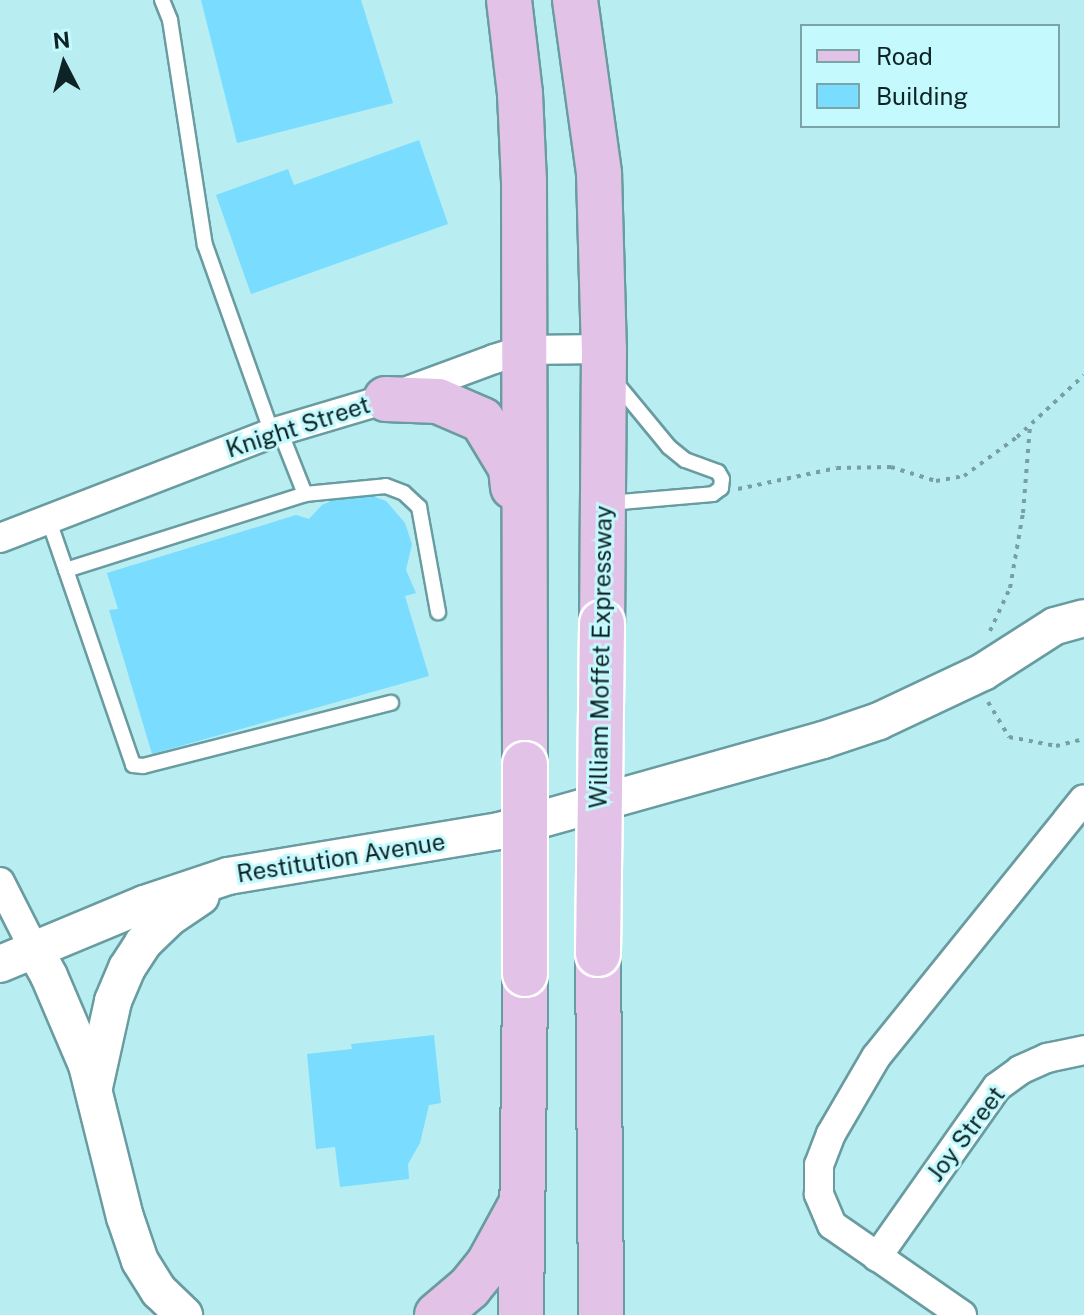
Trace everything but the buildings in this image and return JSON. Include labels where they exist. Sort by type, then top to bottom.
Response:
[{"type":"main road","points":[[509,0],[520,94],[523,167],[525,974],[521,1315]]},
{"type":"main road","name":"William Moffet Expressway","points":[[575,0],[599,174],[604,360],[598,954],[601,1315]]},
{"type":"main road","points":[[386,399],[438,401],[455,405],[482,420],[491,431],[511,468],[524,569]]},
{"type":"main road","points":[[437,1315],[469,1288],[489,1263],[522,1203]]},
{"type":"street","name":"Knight Street","points":[[0,538],[276,432],[386,399],[523,350],[604,360]]},
{"type":"street","name":"Restitution Avenue","points":[[0,964],[33,947],[228,876],[499,831],[823,740],[879,721],[983,672],[1055,626],[1084,618]]},
{"type":"street","points":[[962,1315],[834,1227],[819,1194],[819,1165],[831,1134],[876,1057],[1084,799]]},
{"type":"street","points":[[94,1091],[109,1013],[127,968],[143,943],[170,917],[228,876]]},
{"type":"street","points":[[0,882],[60,1001],[94,1091],[125,1217],[140,1261],[159,1291],[184,1315]]},
{"type":"street","name":"Joy Street","points":[[877,1257],[997,1087],[1020,1070],[1047,1058],[1084,1050]]},
{"type":"lane","points":[[162,0],[170,20],[205,245],[276,432],[305,494]]},
{"type":"lane","points":[[603,504],[713,494],[721,488],[718,472],[685,460],[669,447],[604,360]]},
{"type":"lane","points":[[66,570],[305,494],[369,485],[404,493],[419,507],[438,612]]},
{"type":"lane","points":[[48,518],[133,765],[143,766],[391,703]]},
{"type":"path","points":[[713,494],[837,468],[891,467],[936,481],[964,476],[1017,437],[1084,375]]}]
